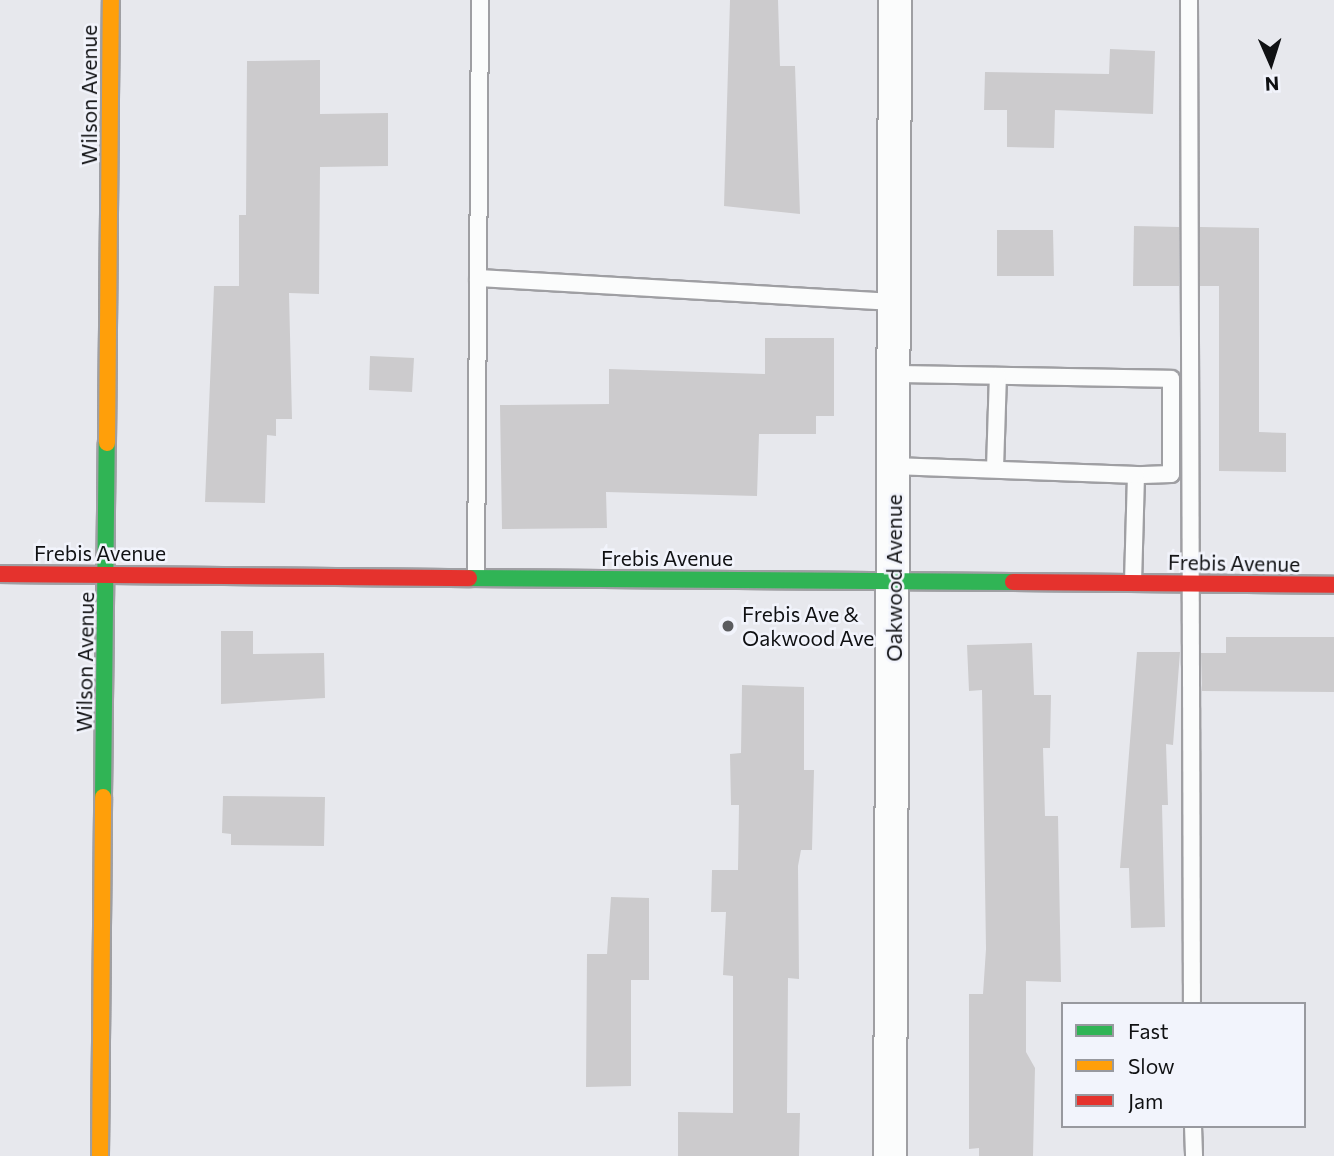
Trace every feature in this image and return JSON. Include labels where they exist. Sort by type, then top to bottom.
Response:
[{"type":"main road","name":"Wilson Avenue","points":[[100,1156],[111,0]]},
{"type":"main road","name":"Frebis Avenue","points":[[0,574],[1334,585]]},
{"type":"street","name":"Oakwood Avenue","points":[[890,1156],[895,0]]},
{"type":"lane","points":[[476,577],[481,0]]},
{"type":"lane","points":[[1189,0],[1188,584],[1192,1002]]},
{"type":"lane","points":[[478,278],[894,302]]},
{"type":"lane","points":[[894,374],[1171,379],[1171,474],[894,466]]},
{"type":"lane","points":[[995,469],[998,376]]},
{"type":"lane","points":[[1133,583],[1136,475]]},
{"type":"lane","points":[[1193,1128],[1194,1156]]},
{"type":"building","points":[[730,0],[778,0],[780,66],[795,66],[800,214],[724,206]]},
{"type":"building","points":[[1110,49],[1155,51],[1153,114],[1055,110],[1054,148],[1007,147],[1007,110],[984,110],[985,72],[1109,74]]},
{"type":"building","points":[[320,60],[320,114],[388,113],[388,166],[320,167],[319,294],[289,293],[292,419],[276,419],[276,436],[267,435],[265,503],[205,502],[214,286],[239,286],[239,215],[246,215],[247,61]]},
{"type":"building","points":[[1134,226],[1179,227],[1179,286],[1133,286]]},
{"type":"building","points":[[1200,227],[1259,228],[1259,432],[1286,433],[1286,472],[1219,471],[1219,286],[1200,286]]},
{"type":"building","points":[[997,230],[1053,230],[1054,276],[997,276]]},
{"type":"building","points":[[765,338],[834,338],[834,416],[816,416],[816,434],[759,434],[757,496],[606,492],[607,528],[502,529],[500,405],[609,404],[609,369],[765,374]]},
{"type":"building","points":[[370,356],[414,358],[412,392],[369,390]]},
{"type":"building","points":[[221,631],[253,631],[253,654],[324,653],[325,698],[221,704]]},
{"type":"building","points":[[1226,637],[1334,637],[1334,692],[1202,691],[1201,653],[1226,653]]},
{"type":"building","points":[[1032,643],[1034,695],[1051,695],[1050,748],[1043,748],[1045,816],[1058,816],[1061,982],[1026,981],[1026,1052],[1035,1068],[1033,1156],[979,1156],[979,1148],[969,1149],[969,994],[983,994],[986,949],[982,690],[969,691],[967,645]]},
{"type":"building","points":[[1137,652],[1180,652],[1173,745],[1166,744],[1168,805],[1162,805],[1165,927],[1131,928],[1129,868],[1120,868]]},
{"type":"building","points":[[742,685],[804,687],[804,770],[814,770],[812,850],[801,850],[798,866],[799,979],[788,978],[787,1113],[800,1113],[799,1156],[678,1156],[678,1112],[733,1113],[733,976],[723,975],[726,912],[711,912],[712,870],[738,870],[739,805],[731,805],[730,754],[741,753]]},
{"type":"building","points":[[223,796],[325,797],[324,846],[231,845],[231,834],[222,833]]},
{"type":"building","points":[[611,897],[649,898],[649,980],[631,980],[631,1086],[586,1087],[587,954],[607,954]]},
{"type":"traffic: fast","points":[[103,797],[107,443]]},
{"type":"traffic: fast","points":[[469,578],[1013,582]]},
{"type":"traffic: slow","points":[[107,443],[111,0]]},
{"type":"traffic: slow","points":[[100,1156],[103,797]]},
{"type":"traffic: jam","points":[[0,574],[469,578]]},
{"type":"traffic: jam","points":[[1013,582],[1334,585]]},
{"type":"place","name":"Frebis Ave & Oakwood Ave","points":[[728,626]]}]
